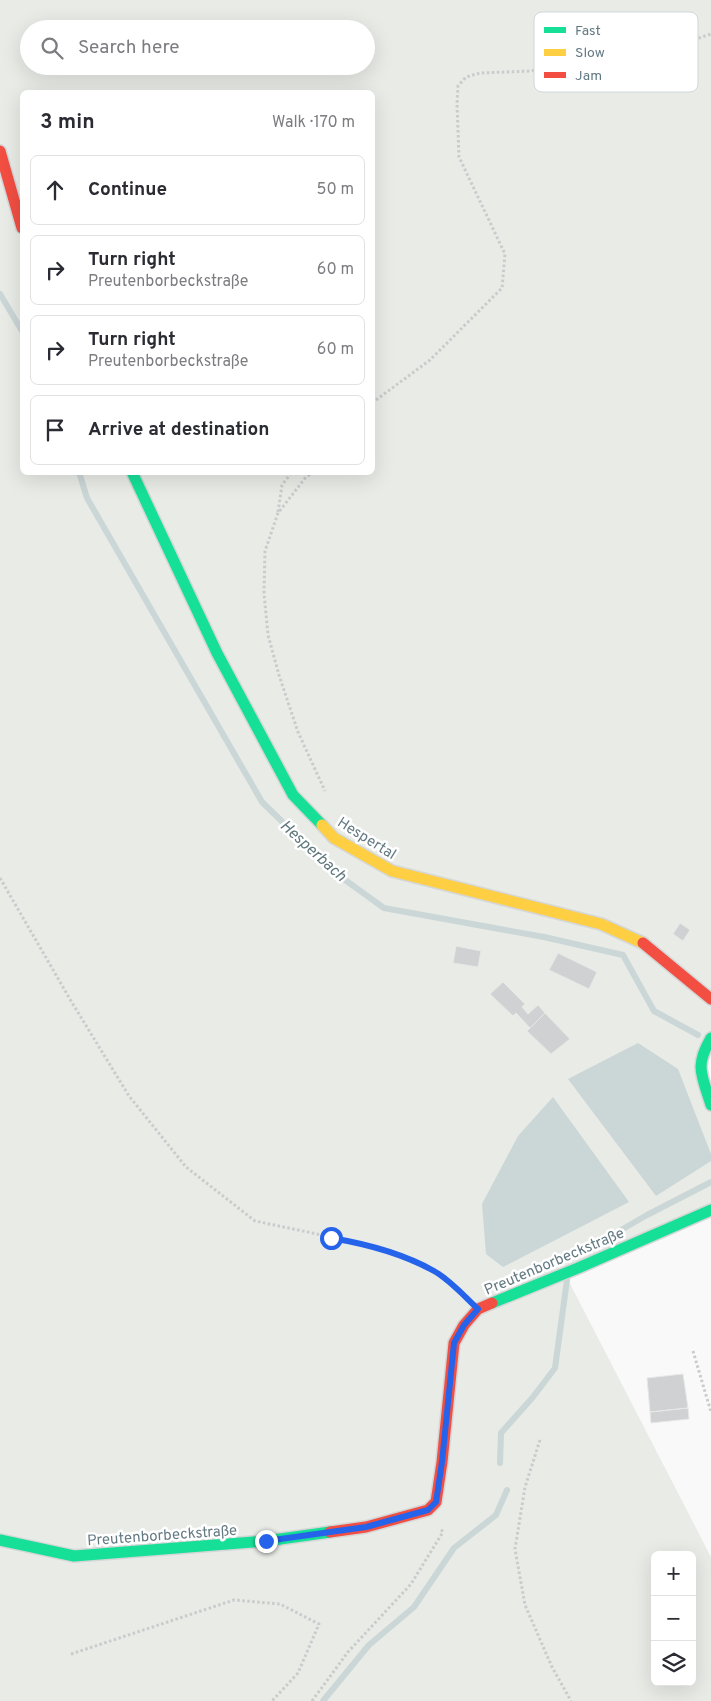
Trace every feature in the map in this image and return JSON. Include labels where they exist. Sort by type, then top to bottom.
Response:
[{"type":"street","points":[[0,151],[20,221]]},
{"type":"street","name":"Hespertal","points":[[133,475],[217,653],[293,795],[334,838],[392,871],[601,924],[640,941],[711,999]]},
{"type":"street","points":[[711,1038],[700,1058],[700,1072],[711,1105]]},
{"type":"street","name":"Preutenborbeckstraße","points":[[0,1540],[74,1556],[266,1541],[366,1527],[428,1510],[436,1502],[454,1343],[464,1325],[478,1309],[711,1210]]},
{"type":"path","points":[[698,38],[711,34]]},
{"type":"path","points":[[375,402],[430,360],[502,288],[505,254],[458,157],[458,86],[466,77],[480,73],[534,71]]},
{"type":"path","points":[[290,475],[282,485],[278,513],[265,551],[264,593],[268,635],[298,732],[322,788],[328,795]]},
{"type":"path","points":[[278,513],[310,475]]},
{"type":"path","points":[[0,878],[71,1001],[129,1096],[186,1168],[255,1221],[360,1243],[393,1252],[435,1271],[478,1309]]},
{"type":"path","points":[[693,1351],[711,1412]]},
{"type":"path","points":[[540,1440],[525,1487],[515,1549],[525,1604],[552,1667],[571,1701]]},
{"type":"path","points":[[312,1701],[348,1652],[410,1584],[443,1532],[427,1512],[428,1510]]},
{"type":"path","points":[[71,1654],[234,1600],[280,1604],[320,1624],[298,1673],[272,1701]]},
{"type":"shaded area","points":[[0,0],[711,0],[711,1034],[700,1055],[698,1068],[711,1108],[711,1208],[477,1307],[463,1323],[452,1344],[441,1478],[456,1344],[466,1325],[480,1310],[566,1276],[711,1557],[711,1701],[0,1701]]},
{"type":"shaded area","points":[[638,1043],[678,1069],[711,1154],[711,1161],[656,1196],[568,1079]]},
{"type":"shaded area","points":[[553,1097],[629,1202],[503,1267],[486,1254],[482,1204],[518,1136]]},
{"type":"building","points":[[680,923],[690,930],[683,941],[673,934]]},
{"type":"building","points":[[456,946],[481,951],[478,967],[453,963]]},
{"type":"building","points":[[558,953],[597,972],[589,989],[549,970]]},
{"type":"building","points":[[503,982],[525,1004],[522,1007],[528,1014],[538,1005],[545,1013],[530,1028],[516,1013],[513,1016],[490,994]]},
{"type":"building","points":[[545,1013],[570,1039],[551,1054],[527,1031]]},
{"type":"building","points":[[683,1374],[688,1408],[650,1412],[647,1378]]},
{"type":"building","points":[[688,1408],[689,1419],[651,1423],[650,1412]]},
{"type":"waterway","name":"Hesperbach","points":[[0,294],[20,328]]},
{"type":"waterway","name":"Hesperbach","points":[[80,475],[87,498],[262,802],[334,872],[384,908],[544,937],[623,955],[654,1011],[698,1035]]},
{"type":"waterway","points":[[583,1252],[647,1215],[711,1182]]},
{"type":"waterway","points":[[500,1463],[501,1433],[533,1397],[555,1368],[567,1280]]},
{"type":"waterway","points":[[323,1701],[369,1645],[414,1607],[454,1548],[496,1515],[507,1490]]},
{"type":"traffic: fast","points":[[133,475],[217,653],[293,795],[322,825]]},
{"type":"traffic: fast","points":[[711,1038],[701,1064],[701,1071],[711,1105]]},
{"type":"traffic: fast","points":[[492,1303],[711,1210]]},
{"type":"traffic: fast","points":[[0,1540],[74,1556],[266,1541],[330,1532]]},
{"type":"traffic: slow","points":[[322,825],[334,838],[392,871],[601,924],[643,943]]},
{"type":"traffic: jam","points":[[0,151],[20,221]]},
{"type":"traffic: jam","points":[[643,943],[711,999]]},
{"type":"traffic: jam","points":[[330,1532],[366,1527],[428,1510],[436,1502],[454,1343],[464,1325],[478,1309],[492,1303]]},
{"type":"route","points":[[266,1541],[366,1527],[428,1510],[436,1502],[454,1343],[464,1325],[478,1309],[435,1271],[393,1252],[360,1243],[331,1238]]}]
